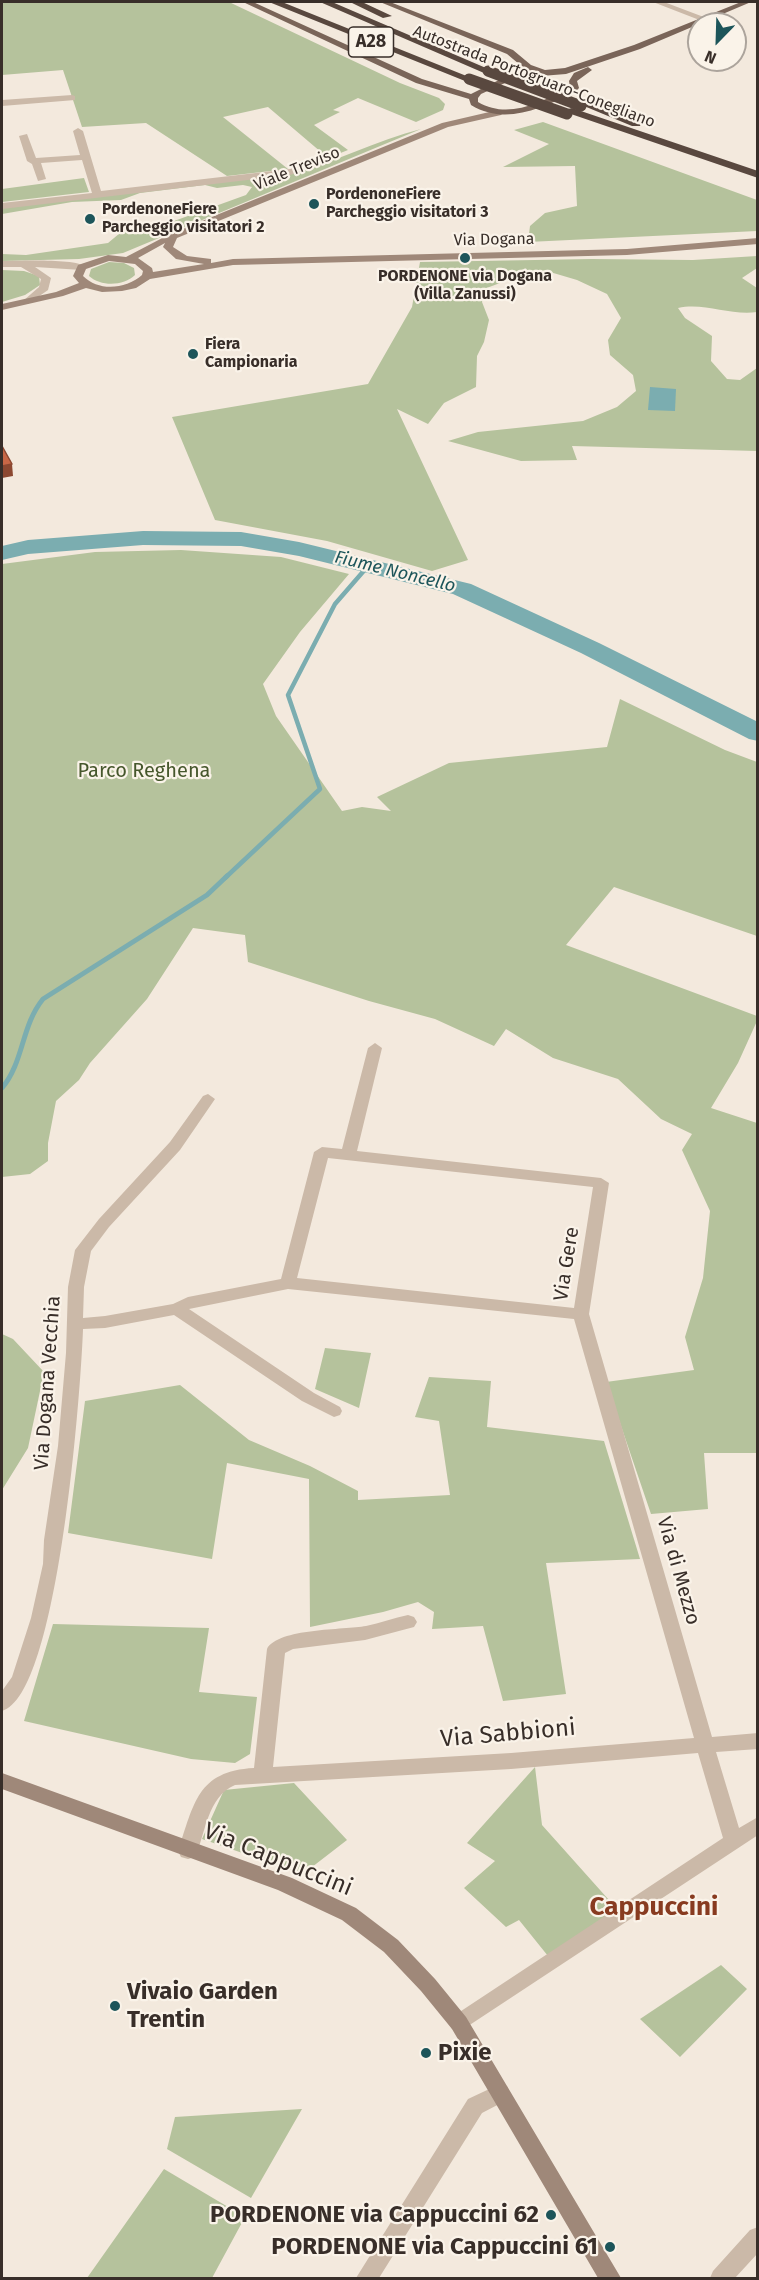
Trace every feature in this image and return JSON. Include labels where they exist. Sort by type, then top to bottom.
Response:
[{"type":"highway","name":"A28","points":[[274,2],[473,78],[577,109]]},
{"type":"highway","name":"Autostrada Portogruaro-Conegliano","points":[[303,2],[473,78]]},
{"type":"highway","name":"Autostrada Portogruaro-Conegliano","points":[[325,2],[621,129],[758,175]]},
{"type":"highway","points":[[355,2],[501,68],[577,109]]},
{"type":"highway","name":"Autostrada Portogruaro-Conegliano","points":[[577,109],[648,129],[758,166]]},
{"type":"main road","points":[[247,2],[419,81],[474,100]]},
{"type":"main road","points":[[384,2],[536,62],[554,66],[593,62]]},
{"type":"main road","name":"Viale Treviso","points":[[722,12],[747,2]]},
{"type":"main road","name":"Viale Treviso","points":[[129,259],[173,236],[445,125],[465,113],[478,92],[500,81],[514,76],[566,71],[687,26]]},
{"type":"main road","name":"Viale Treviso","points":[[573,81],[583,72],[628,53],[637,46]]},
{"type":"main road","points":[[510,52],[528,67],[542,72]]},
{"type":"main road","name":"Viale Treviso","points":[[554,73],[573,81]]},
{"type":"main road","name":"Viale Treviso","points":[[445,125],[498,113],[522,112],[571,91],[575,88],[573,81]]},
{"type":"main road","name":"Viale Treviso","points":[[474,100],[485,110],[498,113]]},
{"type":"main road","name":"Via Dogana","points":[[173,236],[168,247],[171,252],[183,258],[231,262],[627,252],[758,241]]},
{"type":"main road","points":[[87,284],[78,276],[82,267],[108,258],[129,259],[145,266],[148,270],[147,276]]},
{"type":"main road","name":"Via Dogana","points":[[87,284],[106,289],[127,287],[147,276],[231,262]]},
{"type":"main road","points":[[2,307],[87,284]]},
{"type":"main road","name":"Via Cappuccini","points":[[2,1781],[188,1851],[285,1884],[349,1914],[391,1946],[428,1985],[459,2023],[610,2278]]},
{"type":"street","points":[[657,2],[687,13]]},
{"type":"street","points":[[2,104],[72,98]]},
{"type":"street","points":[[78,131],[97,194]]},
{"type":"street","points":[[24,136],[32,161],[85,157]]},
{"type":"street","points":[[36,161],[41,179]]},
{"type":"street","points":[[2,206],[290,172],[327,162]]},
{"type":"street","points":[[2,264],[82,267]]},
{"type":"street","points":[[23,264],[46,278],[44,288],[28,301]]},
{"type":"street","points":[[348,1155],[375,1048]]},
{"type":"street","name":"Via Dogana Vecchia","points":[[2,1704],[20,1680],[40,1618],[52,1564],[67,1434],[74,1353],[76,1287],[83,1250],[104,1223],[175,1146],[208,1099]]},
{"type":"street","name":"Via Gere","points":[[74,1324],[105,1322],[177,1309],[188,1303],[288,1283],[580,1314],[601,1183],[322,1152],[288,1283]]},
{"type":"street","points":[[177,1309],[308,1397],[334,1411]]},
{"type":"street","name":"Via di Mezzo","points":[[580,1314],[733,1841]]},
{"type":"street","points":[[263,1775],[276,1649],[290,1642],[365,1633],[408,1622]]},
{"type":"street","name":"Via Sabbioni","points":[[188,1851],[206,1803],[216,1786],[233,1777],[511,1761],[758,1741]]},
{"type":"street","points":[[459,2023],[758,1825]]},
{"type":"street","points":[[367,2278],[475,2106],[500,2093]]},
{"type":"street","points":[[721,2278],[758,2237]]},
{"type":"green space","points":[[2,2],[229,2],[400,83],[439,98],[445,104],[443,110],[416,122],[358,98],[333,110],[340,112],[314,125],[348,150],[328,158],[268,107],[223,117],[288,169],[227,176],[146,123],[82,127],[63,70],[2,75]]},
{"type":"green space","points":[[543,122],[757,200],[757,231],[528,242],[530,226],[545,213],[577,206],[575,166],[503,167],[549,144],[514,130]]},
{"type":"green space","points":[[421,129],[123,253],[79,259],[2,261],[2,254],[26,255],[108,243],[120,233],[163,225],[246,195],[252,187],[243,185],[217,188],[205,185],[140,193],[121,200],[72,202],[2,214],[2,208],[290,174]]},
{"type":"green space","points":[[84,178],[89,192],[2,202],[2,189]]},
{"type":"green space","points":[[757,256],[757,268],[742,278],[757,288],[757,312],[747,313],[698,307],[678,308],[685,318],[712,336],[711,361],[727,379],[740,380],[757,368],[757,451],[572,446],[577,460],[521,461],[448,441],[478,432],[583,421],[617,407],[636,391],[633,375],[610,355],[608,340],[621,318],[607,294],[577,280],[550,272],[508,280],[484,289],[482,302],[489,320],[484,342],[477,356],[476,387],[444,403],[428,424],[397,409],[468,560],[432,571],[327,541],[215,520],[172,417],[368,384],[412,307],[420,262],[693,260]]},
{"type":"green space","points":[[109,262],[124,263],[134,268],[135,275],[125,281],[112,284],[94,280],[89,276],[91,269]]},
{"type":"green space","points":[[2,270],[24,271],[39,276],[40,285],[25,295],[2,302]]},
{"type":"green space","name":"Parco Reghena","points":[[181,550],[281,557],[349,574],[300,632],[263,684],[276,716],[342,811],[362,807],[391,811],[377,797],[449,763],[607,747],[620,699],[725,750],[757,762],[757,936],[614,887],[566,945],[757,1016],[757,1021],[738,1063],[711,1108],[757,1123],[757,1453],[704,1453],[708,1509],[651,1514],[606,1382],[694,1370],[685,1337],[703,1278],[710,1211],[682,1150],[692,1134],[661,1119],[618,1079],[553,1058],[506,1029],[494,1046],[435,1019],[369,1001],[248,962],[245,935],[193,928],[147,999],[90,1063],[79,1080],[56,1101],[48,1143],[48,1161],[30,1174],[2,1177],[2,564],[95,552]]},
{"type":"green space","points":[[2,1334],[13,1339],[44,1372],[28,1448],[2,1490]]},
{"type":"green space","points":[[325,1348],[371,1353],[359,1408],[315,1389]]},
{"type":"green space","points":[[429,1377],[491,1381],[487,1427],[604,1441],[640,1559],[546,1563],[566,1694],[503,1701],[483,1626],[432,1629],[434,1612],[418,1602],[383,1612],[310,1627],[309,1479],[227,1463],[212,1559],[68,1533],[85,1401],[180,1385],[249,1440],[310,1466],[358,1491],[358,1500],[450,1495],[439,1421],[415,1417]]},
{"type":"green space","points":[[53,1624],[209,1628],[199,1692],[257,1697],[250,1754],[235,1763],[191,1759],[24,1721]]},
{"type":"green space","points":[[535,1767],[542,1825],[617,1909],[548,1956],[519,1920],[506,1927],[464,1888],[495,1861],[467,1843]]},
{"type":"green space","points":[[294,1783],[347,1840],[303,1874],[202,1839],[224,1790]]},
{"type":"green space","points":[[721,1965],[747,1989],[680,2057],[640,2019]]},
{"type":"green space","points":[[302,2109],[251,2198],[167,2149],[175,2117]]},
{"type":"green space","points":[[164,2169],[245,2217],[212,2278],[87,2278]]},
{"type":"water","points":[[650,387],[676,389],[675,411],[648,410]]},
{"type":"building","points":[[2,446],[12,464],[2,466]]},
{"type":"waterway","name":"Fiume Noncello","points":[[2,553],[28,547],[143,538],[241,539],[299,549],[462,589],[590,648],[758,733]]},
{"type":"waterway","points":[[225,878],[320,789],[288,695],[335,604],[368,566]]},
{"type":"waterway","points":[[2,1088],[15,1067],[30,1021],[43,999],[207,895],[227,876]]},
{"type":"place","name":"PordenoneFiere Parcheggio visitatori 3","points":[[314,204]]},
{"type":"place","name":"PordenoneFiere Parcheggio visitatori 2","points":[[90,219]]},
{"type":"place","name":"PORDENONE via Dogana (Villa Zanussi)","points":[[465,258]]},
{"type":"place","name":"Fiera Campionaria","points":[[193,354]]},
{"type":"place","name":"Vivaio Garden Trentin","points":[[115,2006]]},
{"type":"place","name":"Pixie","points":[[426,2053]]},
{"type":"place","name":"PORDENONE via Cappuccini 62","points":[[551,2215]]},
{"type":"place","name":"PORDENONE via Cappuccini 61","points":[[610,2247]]},
{"type":"district","name":"Cappuccini","points":[[654,1908]]}]
